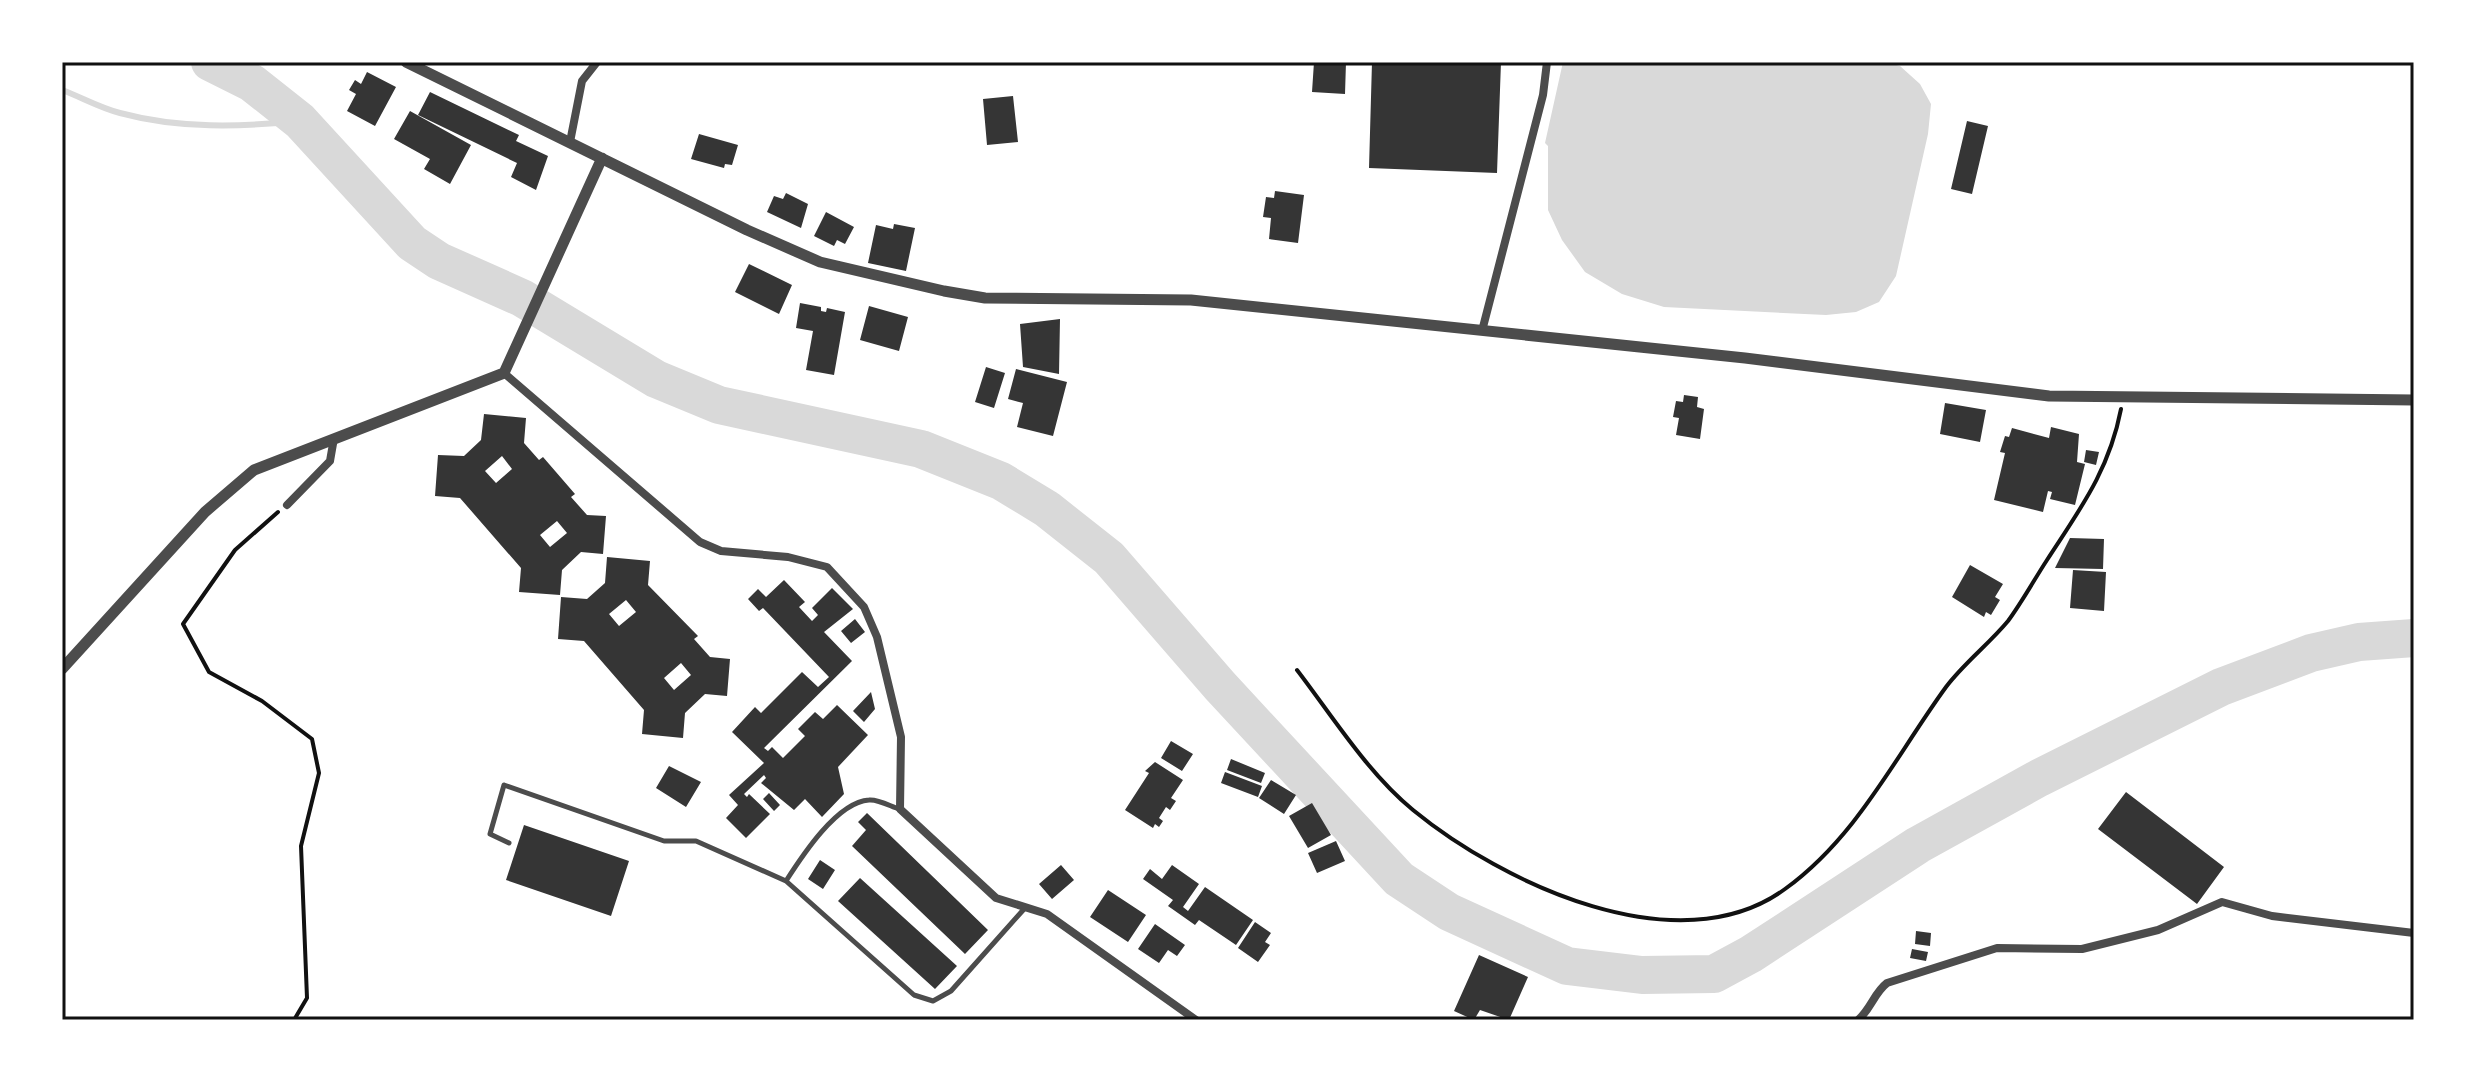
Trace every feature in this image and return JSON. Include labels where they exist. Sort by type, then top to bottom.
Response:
[{"type":"street","points":[[406,62],[820,262],[985,298],[1191,300],[1745,358],[2049,396],[2414,400]]},
{"type":"street","points":[[570,142],[582,81],[597,62]]},
{"type":"street","points":[[1482,331],[1543,95],[1547,62]]},
{"type":"street","points":[[62,669],[229,489],[254,470],[504,373],[517,338],[554,266],[602,158]]},
{"type":"street","points":[[504,373],[700,542],[721,551],[788,557],[827,567],[864,607],[877,637],[901,737],[900,809],[996,898],[1047,914],[1196,1020]]},
{"type":"street","points":[[287,505],[330,461],[334,438]]},
{"type":"street","points":[[1858,1020],[1870,1009],[1880,989],[1887,983],[1997,948],[2082,949],[2158,930],[2222,902],[2272,916],[2414,933]]},
{"type":"lane","points":[[509,843],[490,834],[504,785],[664,841],[696,841],[786,881],[914,995],[933,1001],[951,991],[1027,907]]},
{"type":"lane","points":[[786,881],[807,848],[850,805],[871,799],[900,809]]},
{"type":"path","points":[[1297,670],[1362,756],[1411,808],[1506,871],[1592,908],[1676,921],[1736,914],[1783,891],[1821,860],[1855,823],[1948,685],[2008,620],[2097,486],[2124,399]]},
{"type":"path","points":[[287,505],[235,550],[183,624],[209,672],[262,701],[312,739],[319,773],[301,846],[307,998],[294,1020]]},
{"type":"shaded area","points":[[1563,62],[1885,62],[1900,66],[1920,84],[1931,104],[1928,134],[1896,276],[1879,302],[1856,312],[1826,315],[1664,307],[1622,294],[1585,272],[1562,240],[1548,210],[1548,146],[1545,143]]},
{"type":"building","points":[[1314,62],[1346,62],[1345,94],[1312,92]]},
{"type":"building","points":[[1372,62],[1501,62],[1497,173],[1369,168]]},
{"type":"building","points":[[367,72],[396,87],[375,126],[347,111],[356,94],[349,90],[355,80],[361,84]]},
{"type":"building","points":[[430,92],[519,135],[516,141],[548,156],[536,190],[511,177],[517,163],[418,115]]},
{"type":"building","points":[[1013,96],[1018,142],[987,145],[983,99]]},
{"type":"building","points":[[410,111],[471,145],[450,184],[424,169],[430,159],[394,139]]},
{"type":"building","points":[[1967,121],[1988,126],[1972,194],[1951,189]]},
{"type":"building","points":[[699,134],[738,145],[732,165],[725,164],[724,168],[691,159]]},
{"type":"building","points":[[1275,191],[1304,195],[1298,243],[1269,239],[1271,218],[1263,217],[1266,197],[1274,198]]},
{"type":"building","points":[[786,193],[808,204],[801,228],[767,212],[774,196],[783,199]]},
{"type":"building","points":[[826,212],[854,227],[845,244],[837,240],[834,246],[814,236]]},
{"type":"building","points":[[894,224],[915,228],[906,271],[868,263],[876,225],[893,229]]},
{"type":"building","points":[[749,264],[792,285],[779,314],[735,292]]},
{"type":"building","points":[[800,303],[821,307],[821,311],[826,312],[827,308],[845,312],[834,375],[806,370],[813,331],[796,328]]},
{"type":"building","points":[[869,306],[908,317],[899,351],[860,340]]},
{"type":"building","points":[[1060,319],[1059,374],[1023,367],[1020,324]]},
{"type":"building","points":[[986,367],[1005,373],[994,408],[975,402]]},
{"type":"building","points":[[1016,369],[1067,382],[1053,436],[1017,427],[1023,403],[1008,399]]},
{"type":"building","points":[[1684,395],[1698,397],[1697,407],[1704,409],[1700,439],[1676,435],[1679,418],[1673,417],[1676,401],[1683,402]]},
{"type":"building","points":[[1945,403],[1986,410],[1980,442],[1940,434]]},
{"type":"building","points":[[484,414],[526,418],[524,443],[539,460],[543,457],[575,494],[571,497],[587,515],[606,516],[603,554],[581,552],[562,570],[560,595],[519,592],[521,568],[460,498],[435,496],[438,455],[464,456],[481,440]],"holes":[[[502,456],[512,469],[496,483],[485,471]],[[557,521],[567,533],[550,547],[540,535]]]},
{"type":"building","points":[[2051,427],[2079,434],[2077,462],[2085,464],[2075,505],[2050,499],[2052,492],[2048,491],[2043,512],[1994,500],[2005,453],[2000,452],[2005,436],[2009,437],[2012,428],[2049,438]]},
{"type":"building","points":[[2086,450],[2099,452],[2096,465],[2084,462]]},
{"type":"building","points":[[2070,538],[2104,539],[2103,569],[2055,568]]},
{"type":"building","points":[[607,557],[650,561],[648,585],[698,636],[694,639],[710,657],[730,659],[727,696],[705,694],[685,713],[683,738],[642,734],[644,710],[584,641],[558,639],[561,597],[587,599],[605,583]],"holes":[[[626,600],[636,612],[619,626],[609,614]],[[681,663],[691,675],[674,690],[664,678]]]},
{"type":"building","points":[[1970,565],[2003,584],[1995,597],[2000,600],[1991,615],[1986,612],[1984,617],[1952,597]]},
{"type":"building","points":[[2073,570],[2106,572],[2104,611],[2070,608]]},
{"type":"building","points":[[784,580],[805,602],[799,607],[812,621],[818,615],[812,608],[832,588],[853,609],[824,632],[852,661],[764,748],[768,751],[772,747],[783,758],[805,736],[798,729],[815,712],[823,719],[837,705],[868,735],[838,767],[844,794],[822,817],[805,799],[794,810],[761,783],[766,778],[764,775],[744,794],[747,797],[749,794],[770,814],[746,838],[726,818],[738,805],[729,795],[764,763],[732,732],[755,707],[761,713],[802,672],[818,687],[829,677],[763,608],[759,611],[748,599],[758,589],[766,597]]},
{"type":"building","points":[[855,619],[865,632],[851,643],[841,631]]},
{"type":"building","points":[[871,692],[875,709],[864,722],[853,711]]},
{"type":"building","points":[[1171,741],[1193,754],[1182,771],[1161,758]]},
{"type":"building","points":[[1231,759],[1265,773],[1261,783],[1227,770]]},
{"type":"building","points":[[1155,762],[1183,780],[1171,798],[1176,801],[1170,810],[1166,807],[1159,818],[1163,821],[1159,827],[1155,824],[1153,828],[1125,810],[1149,773],[1145,771]]},
{"type":"building","points":[[669,766],[701,782],[686,807],[656,788]]},
{"type":"building","points":[[1225,772],[1262,786],[1258,797],[1221,783]]},
{"type":"building","points":[[1271,780],[1296,795],[1284,814],[1259,798]]},
{"type":"building","points":[[2126,792],[2224,867],[2197,904],[2098,829]]},
{"type":"building","points":[[769,793],[780,805],[774,811],[763,799]]},
{"type":"building","points":[[1312,803],[1331,835],[1308,848],[1289,816]]},
{"type":"building","points":[[867,813],[988,930],[965,954],[852,846],[866,830],[858,822]]},
{"type":"building","points":[[524,825],[629,861],[611,916],[506,880]]},
{"type":"building","points":[[1336,841],[1345,861],[1317,873],[1308,853]]},
{"type":"building","points":[[820,860],[835,870],[823,889],[808,879]]},
{"type":"building","points":[[1061,865],[1074,880],[1052,899],[1039,884]]},
{"type":"building","points":[[1172,865],[1199,884],[1183,907],[1188,911],[1205,887],[1253,920],[1236,945],[1199,920],[1195,925],[1168,906],[1173,900],[1143,879],[1150,869],[1162,879]]},
{"type":"building","points":[[860,878],[957,966],[935,989],[838,901]]},
{"type":"building","points":[[1108,890],[1146,915],[1128,942],[1090,917]]},
{"type":"building","points":[[1255,922],[1271,933],[1265,942],[1270,945],[1258,962],[1238,948]]},
{"type":"building","points":[[1155,924],[1185,945],[1177,956],[1168,950],[1159,963],[1138,949]]},
{"type":"building","points":[[1916,931],[1931,933],[1930,946],[1915,944]]},
{"type":"building","points":[[1912,949],[1928,952],[1926,961],[1910,958]]},
{"type":"building","points":[[1479,955],[1528,977],[1509,1020],[1480,1010],[1474,1020],[1454,1011]]},
{"type":"waterway","points":[[210,62],[252,83],[300,121],[412,243],[439,261],[522,298],[656,379],[719,405],[921,449],[1001,481],[1047,509],[1109,558],[1220,686],[1399,879],[1449,912],[1567,966],[1642,975],[1714,974],[1751,954],[1918,845],[2039,778],[2221,687],[2311,653],[2359,642],[2414,638]]},
{"type":"waterway","points":[[62,90],[113,111],[165,122],[255,125],[300,121]]}]
